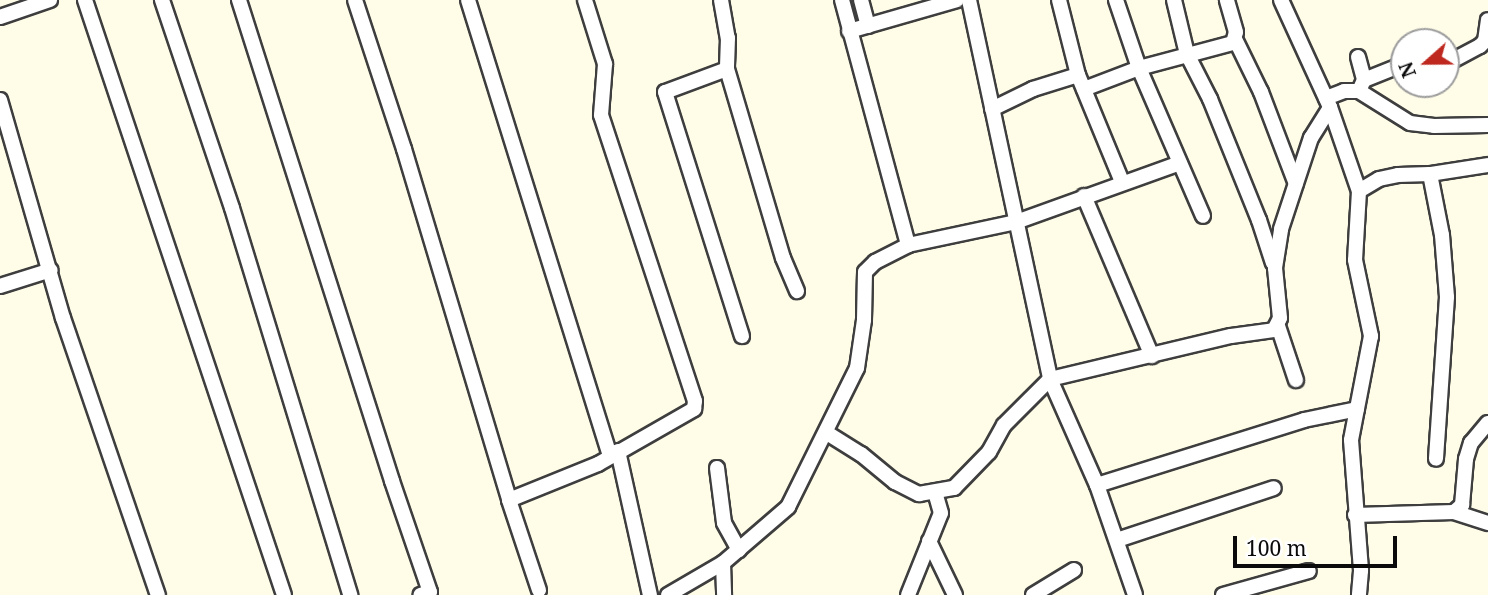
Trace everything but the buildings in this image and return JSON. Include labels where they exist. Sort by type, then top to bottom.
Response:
[{"type":"street","points":[[0,17],[50,0]]},
{"type":"street","points":[[85,0],[285,595]]},
{"type":"street","points":[[162,0],[233,208],[350,595]]},
{"type":"street","points":[[239,0],[430,592],[420,595]]},
{"type":"street","points":[[355,0],[404,149],[509,500],[539,590]]},
{"type":"street","points":[[468,0],[614,453],[650,595]]},
{"type":"street","points":[[509,500],[572,476],[694,409],[695,401],[601,115],[606,64],[585,0]]},
{"type":"street","points":[[721,0],[728,38],[727,69],[783,258],[797,291]]},
{"type":"street","points":[[842,0],[908,245]]},
{"type":"street","points":[[861,0],[868,26]]},
{"type":"street","points":[[849,31],[957,0]]},
{"type":"street","points":[[969,0],[1050,379],[1097,485],[1135,595]]},
{"type":"street","points":[[1059,0],[1078,75],[1122,182]]},
{"type":"street","points":[[1116,0],[1139,68],[1203,216]]},
{"type":"street","points":[[1174,0],[1187,54],[1236,163],[1275,268]]},
{"type":"street","points":[[1227,0],[1236,39],[1261,92],[1296,184]]},
{"type":"street","points":[[1281,0],[1328,102],[1359,191],[1355,261],[1371,336],[1351,440],[1361,571],[1359,595]]},
{"type":"street","points":[[1460,57],[1485,41],[1488,20]]},
{"type":"street","points":[[1084,89],[1139,68],[1233,43],[1236,39]]},
{"type":"street","points":[[1358,57],[1361,86],[1410,122],[1434,127],[1488,125]]},
{"type":"street","points":[[727,69],[665,92],[743,336]]},
{"type":"street","points":[[827,433],[861,454],[895,482],[919,494],[954,488],[989,452],[1004,425],[1050,379],[1231,337],[1275,330],[1280,318],[1275,268],[1280,229],[1311,138],[1328,102],[1343,90],[1361,86],[1390,71]]},
{"type":"street","points":[[992,109],[1033,89],[1078,75]]},
{"type":"street","points":[[0,100],[51,270],[62,318],[158,595]]},
{"type":"street","points":[[668,595],[723,563],[788,507],[857,368],[864,320],[865,272],[875,262],[908,245],[1016,222],[1180,163]]},
{"type":"street","points":[[1359,191],[1379,179],[1488,165]]},
{"type":"street","points":[[1430,174],[1442,235],[1447,297],[1436,459]]},
{"type":"street","points":[[1084,196],[1152,356]]},
{"type":"street","points":[[0,286],[51,270]]},
{"type":"street","points":[[1278,326],[1296,380]]},
{"type":"street","points":[[1097,485],[1304,420],[1357,409]]},
{"type":"street","points":[[1454,512],[1462,505],[1466,459],[1471,443],[1488,423]]},
{"type":"street","points":[[717,468],[724,523],[739,550]]},
{"type":"street","points":[[1117,540],[1274,488]]},
{"type":"street","points":[[908,595],[942,513],[935,492]]},
{"type":"street","points":[[1356,514],[1454,512],[1488,523]]},
{"type":"street","points":[[929,541],[955,595]]},
{"type":"street","points":[[723,563],[724,595]]},
{"type":"street","points":[[1033,595],[1074,570]]},
{"type":"street","points":[[1223,595],[1309,570]]}]
